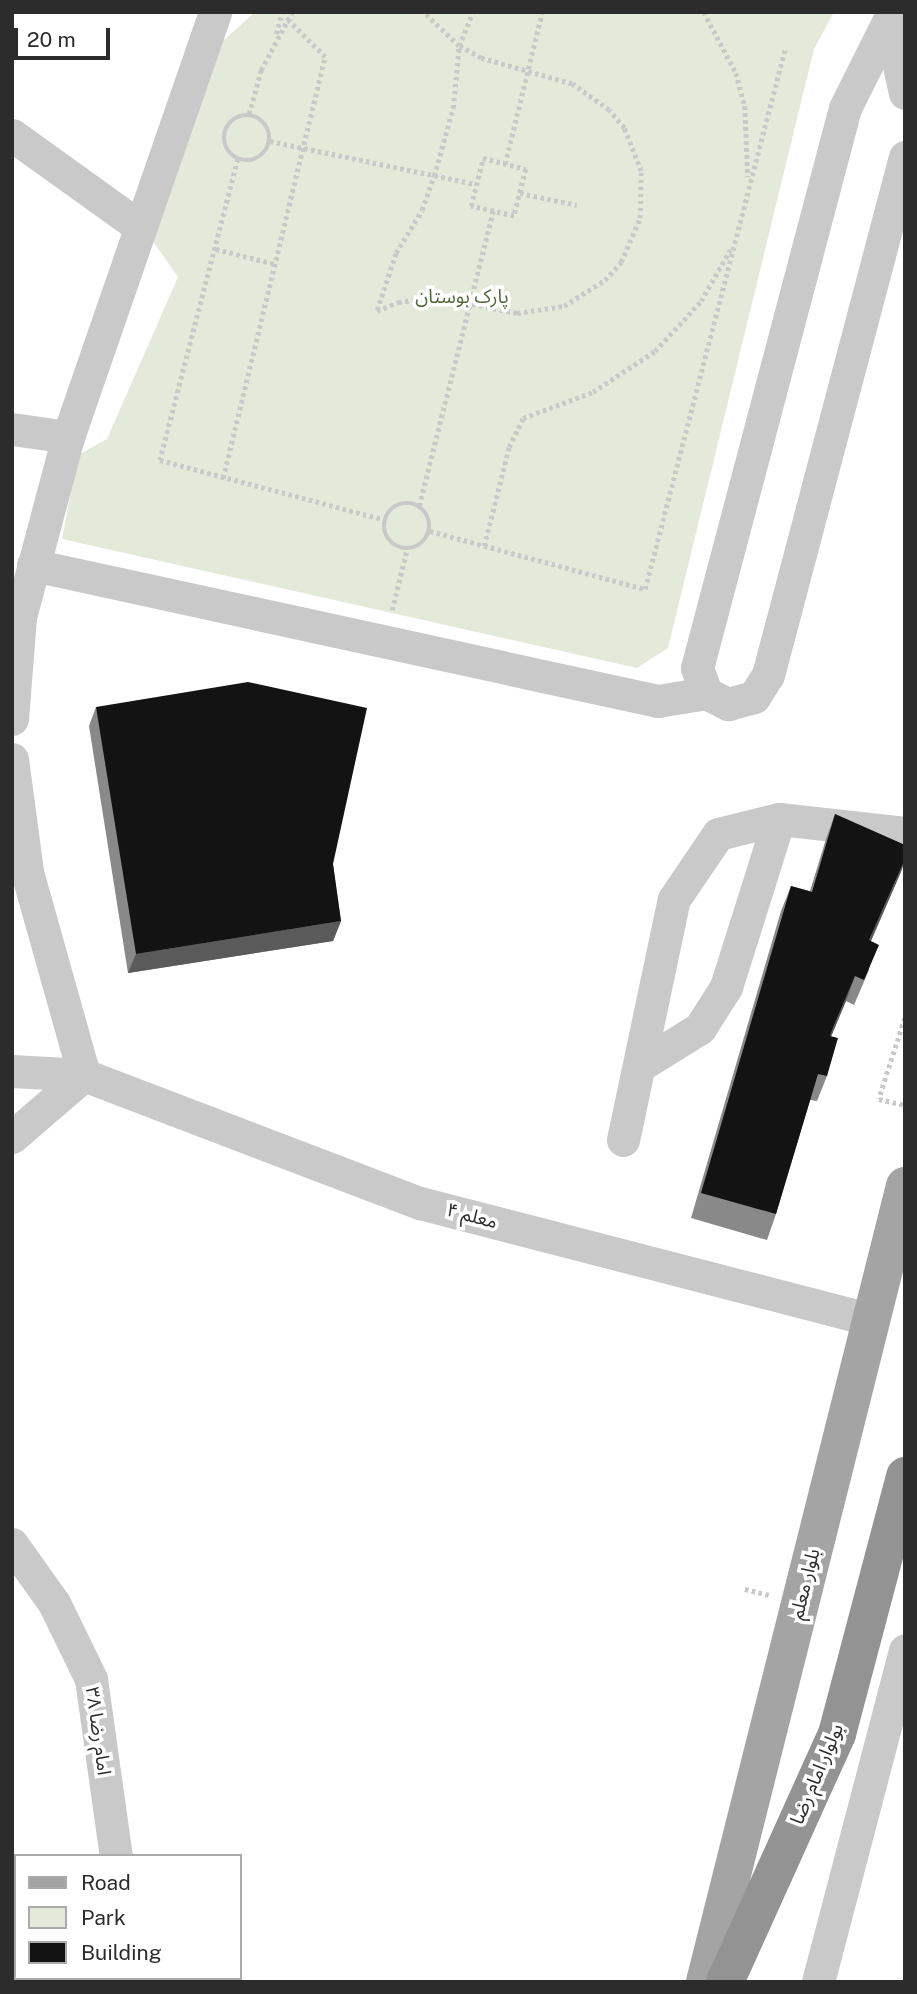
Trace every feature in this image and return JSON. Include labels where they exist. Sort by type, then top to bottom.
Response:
[{"type":"highway","name":"بولوار امام رضا","points":[[725,1982],[837,1734],[905,1476]]},
{"type":"main road","name":"بلوار معلم","points":[[705,1982],[905,1186]]},
{"type":"street","points":[[12,719],[20,617],[68,437],[215,12]]},
{"type":"street","points":[[890,16],[905,93]]},
{"type":"street","points":[[706,693],[697,668],[841,121],[890,16]]},
{"type":"street","points":[[12,135],[140,227]]},
{"type":"street","points":[[33,565],[658,701],[706,693],[728,705],[754,697],[768,675],[905,157]]},
{"type":"street","points":[[12,429],[68,437]]},
{"type":"street","points":[[12,759],[27,872],[84,1075],[12,1137]]},
{"type":"street","points":[[623,1140],[674,899],[718,834],[779,819],[905,832]]},
{"type":"street","points":[[639,1066],[700,1028],[726,987],[779,819]]},
{"type":"street","name":"معلم ۴","points":[[12,1071],[84,1075],[420,1203],[872,1320]]},
{"type":"street","name":"امام رضا ۳۸","points":[[12,1544],[54,1603],[91,1679],[116,1854]]},
{"type":"street","points":[[818,1982],[905,1650]]},
{"type":"street","points":[[837,1734],[858,1732],[881,1742]]},
{"type":"path","points":[[249,114],[261,70],[275,38],[282,12]]},
{"type":"path","points":[[275,38],[292,12]]},
{"type":"path","points":[[423,12],[459,46],[527,74],[561,80],[592,95],[624,128],[641,172],[640,218],[621,262],[605,280],[575,300],[541,312],[517,313],[470,302],[421,297],[377,311],[396,253],[422,210],[435,176],[453,108],[459,46],[473,12]]},
{"type":"path","points":[[505,164],[542,12]]},
{"type":"path","points":[[484,547],[509,447],[523,418],[593,392],[655,351],[701,301],[734,242],[749,175],[746,118],[736,73],[704,12]]},
{"type":"path","points":[[223,478],[325,57],[287,19]]},
{"type":"path","points":[[430,531],[645,589],[785,49]]},
{"type":"path","points":[[249,114],[265,123],[270,141],[258,158],[238,159],[226,148],[224,132],[233,118],[249,114]]},
{"type":"path","points":[[270,141],[476,184]]},
{"type":"path","points":[[483,158],[505,164],[526,169],[514,216],[471,206],[483,158]]},
{"type":"path","points":[[238,159],[160,460],[384,520]]},
{"type":"path","points":[[520,193],[577,205]]},
{"type":"path","points":[[419,506],[492,211]]},
{"type":"path","points":[[216,249],[275,264]]},
{"type":"path","points":[[402,504],[419,506],[430,521],[430,531],[418,547],[407,550],[390,543],[384,520],[402,504]]},
{"type":"path","points":[[384,641],[407,550]]},
{"type":"path","points":[[905,1018],[879,1099],[905,1105]]},
{"type":"green space","name":"پارک بوستان","points":[[255,12],[834,12],[814,49],[668,648],[637,668],[62,539],[78,455],[107,439],[178,277],[152,240],[214,49]]},
{"type":"building","points":[[248,682],[367,708],[333,864],[341,921],[136,954],[96,707]]},
{"type":"building","points":[[835,814],[905,845],[905,859],[869,940],[879,945],[864,980],[855,976],[832,1030],[830,1036],[838,1038],[827,1076],[818,1074],[776,1214],[701,1193],[791,886],[812,892]]}]
